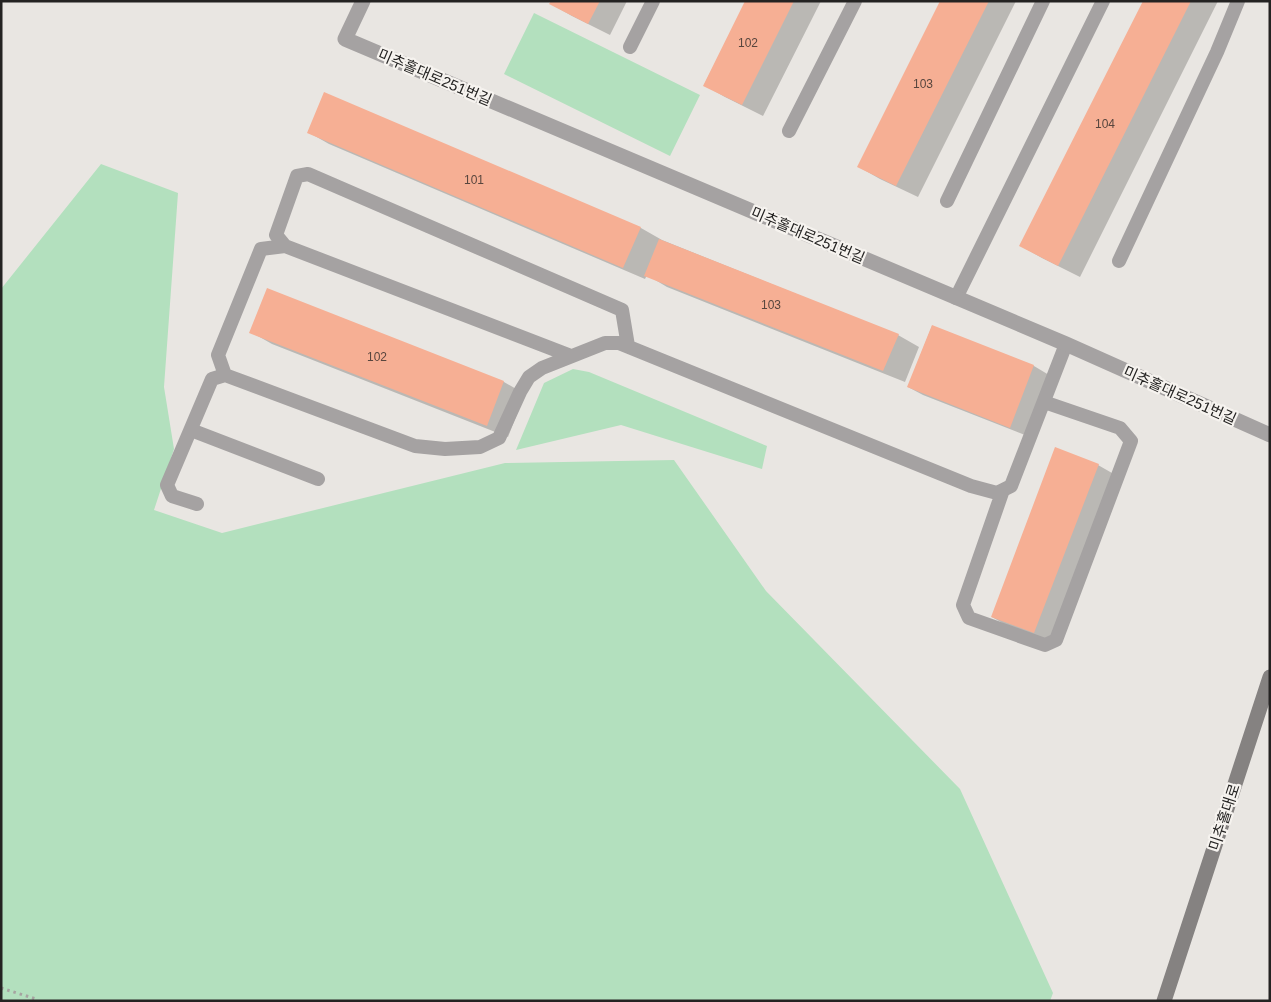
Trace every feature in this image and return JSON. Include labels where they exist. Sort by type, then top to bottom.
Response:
[{"type":"main road","name":"미추홀대로","points":[[1164,1001],[1270,678]]},
{"type":"main road","name":"미추홀대로","points":[[1170,1001],[1178,956]]},
{"type":"main road","points":[[1152,1001],[1178,956]]},
{"type":"main road","points":[[1174,1001],[1178,956]]},
{"type":"street","name":"미추홀대로251번길","points":[[363,1],[345,39],[1066,344],[1270,435]]},
{"type":"lane","points":[[630,47],[653,1]]},
{"type":"lane","points":[[789,131],[855,1]]},
{"type":"lane","points":[[948,201],[1043,1]]},
{"type":"lane","points":[[956,298],[1103,1]]},
{"type":"lane","points":[[1119,262],[1213,60],[1238,1]]},
{"type":"lane","points":[[285,246],[276,235],[297,176],[308,174],[622,310],[628,346]]},
{"type":"lane","points":[[225,375],[218,356],[261,249],[285,246],[571,356]]},
{"type":"lane","points":[[197,504],[172,496],[167,485],[212,380],[225,375],[415,446],[446,449],[480,447],[498,438],[529,377],[542,368],[605,343],[619,343],[628,346],[971,486],[998,493],[1011,486],[1066,344]]},
{"type":"lane","points":[[1003,490],[962,605],[969,618],[1045,645],[1056,640],[1131,441],[1120,428],[1044,402]]},
{"type":"lane","points":[[190,430],[318,479]]},
{"type":"path","points":[[1,988],[36,999],[33,1001]]},
{"type":"green space","points":[[534,13],[700,95],[670,156],[504,74]]},
{"type":"green space","points":[[101,164],[178,193],[164,387],[174,449],[154,510],[222,533],[505,463],[674,460],[766,591],[960,789],[1053,993],[1050,1001],[1,1001],[1,289]]},
{"type":"green space","points":[[573,369],[589,372],[767,446],[762,469],[621,425],[516,450],[544,383]]},
{"type":"building","points":[[551,1],[600,1],[588,24],[549,4]]},
{"type":"building","points":[[745,1],[794,1],[742,105],[703,86]]},
{"type":"building","points":[[940,1],[989,1],[896,186],[857,167]]},
{"type":"building","points":[[1143,1],[1191,1],[1058,266],[1019,246]]},
{"type":"building","points":[[324,92],[641,227],[623,268],[307,133]]},
{"type":"building","points":[[659,239],[899,334],[883,371],[644,276]]},
{"type":"building","points":[[267,288],[504,381],[487,426],[249,333]]},
{"type":"building","points":[[932,325],[1034,365],[1010,428],[907,387]]},
{"type":"building","points":[[1055,447],[1099,464],[1034,633],[991,617]]}]
